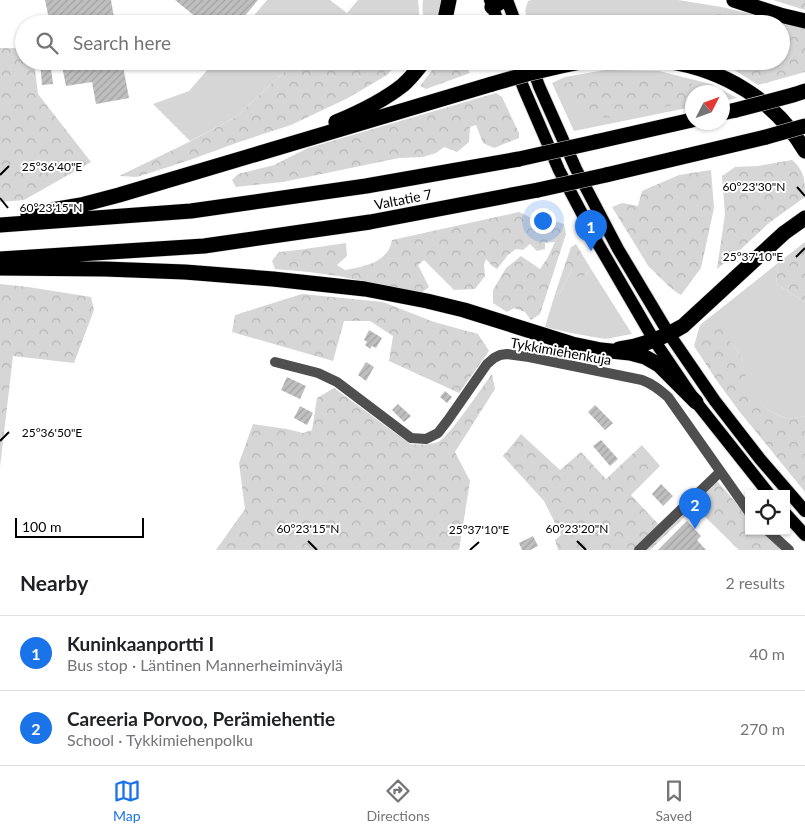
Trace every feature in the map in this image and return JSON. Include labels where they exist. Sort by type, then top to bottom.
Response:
[{"type":"highway","points":[[446,15],[449,0]]},
{"type":"highway","points":[[734,0],[777,15]]},
{"type":"highway","points":[[790,18],[805,21]]},
{"type":"highway","points":[[252,156],[361,112],[386,98],[404,84],[416,70]]},
{"type":"highway","points":[[0,223],[19,215],[81,205],[544,70]]},
{"type":"highway","points":[[703,70],[721,76],[761,100],[780,117],[798,138],[805,150]]},
{"type":"highway","points":[[730,111],[799,93]]},
{"type":"highway","name":"Valtatie 7","points":[[0,223],[191,211],[366,186],[519,159],[685,122]]},
{"type":"highway","name":"Valtatie 7","points":[[0,259],[204,246],[370,222],[606,175],[805,126]]},
{"type":"highway","points":[[602,350],[637,346],[669,334],[683,326],[784,233],[804,219]]},
{"type":"highway","points":[[0,268],[185,272],[365,289],[427,300],[572,344],[645,357],[659,365],[696,402]]},
{"type":"main road","points":[[498,2],[499,15]]},
{"type":"main road","points":[[498,2],[509,15]]},
{"type":"main road","points":[[517,70],[559,170],[597,242],[654,340],[696,402],[766,490]]},
{"type":"main road","points":[[533,70],[576,169],[618,249],[669,334],[715,401],[805,511]]},
{"type":"main road","points":[[790,518],[805,535]]},
{"type":"street","name":"Tykkimiehenkuja","points":[[275,362],[318,373],[337,382],[411,438],[426,439],[438,433],[488,364],[500,355],[529,357],[642,380],[651,384],[668,397],[745,506]]},
{"type":"street","points":[[639,550],[720,472]]},
{"type":"street","points":[[772,535],[789,550]]},
{"type":"green space","points":[[267,0],[330,0],[347,13],[358,0],[418,0],[419,15],[347,14],[254,15]]},
{"type":"green space","points":[[423,0],[443,0],[440,15],[424,15]]},
{"type":"green space","points":[[678,0],[722,7],[720,15],[526,15],[525,11],[528,1]]},
{"type":"green space","points":[[773,0],[805,0],[805,10]]},
{"type":"green space","points":[[722,7],[755,15],[711,15],[713,10]]},
{"type":"green space","points":[[790,23],[805,27],[805,72],[758,85],[734,70],[790,70]]},
{"type":"green space","points":[[0,48],[15,48],[15,70],[35,70],[38,94],[91,162],[24,200],[0,202]]},
{"type":"green space","points":[[207,70],[286,70],[236,117],[190,141],[153,104],[189,91]]},
{"type":"green space","points":[[286,70],[391,70],[387,75],[348,98],[291,125],[137,177],[119,176],[236,117]]},
{"type":"green space","points":[[432,70],[468,70],[470,73],[426,89],[420,86]]},
{"type":"green space","points":[[605,70],[659,71],[713,85],[685,85],[685,108],[574,131],[552,83],[565,77]]},
{"type":"green space","points":[[583,77],[602,79],[649,77],[696,85],[685,85],[685,102],[617,119],[592,116],[569,101],[559,86]]},
{"type":"green space","points":[[496,93],[502,97],[519,133],[519,138],[494,148],[483,143],[476,125],[470,127],[469,142],[457,152],[444,147],[436,153],[423,157],[399,158],[283,182],[236,187],[232,180],[238,174],[274,165],[308,148]]},
{"type":"green space","points":[[730,94],[737,98],[730,100]]},
{"type":"green space","points":[[792,160],[802,172],[805,197],[769,223],[717,269],[725,214],[722,176],[735,167],[758,166]]},
{"type":"green space","points":[[711,170],[714,208],[701,268],[681,295],[649,267],[612,207],[622,203],[638,206],[642,191],[679,175]]},
{"type":"green space","points":[[519,212],[546,225],[554,221],[564,224],[566,234],[540,314],[531,320],[525,312],[514,308],[507,312],[493,303],[493,290],[506,268],[521,256],[540,269],[555,242],[545,243],[545,249],[537,251],[530,244],[523,250],[516,249],[508,255],[497,269],[486,259],[484,265],[485,276],[475,289],[454,290],[424,260],[418,265],[429,287],[421,293],[338,276],[275,269],[272,261],[279,252],[346,243],[347,256],[337,265],[345,270],[353,269],[381,259],[390,248],[392,240]]},
{"type":"green space","points":[[805,242],[805,302],[776,284],[778,263]]},
{"type":"green space","points":[[576,244],[591,269],[584,276],[578,277],[572,269],[560,293],[555,294],[571,247]]},
{"type":"green space","points":[[778,263],[776,284],[805,302],[805,416],[788,419],[769,411],[747,388],[742,358],[722,330],[700,325]]},
{"type":"green space","points":[[572,269],[584,276],[591,269],[632,334],[605,339],[545,327],[555,294],[560,293]]},
{"type":"green space","points":[[0,284],[91,297],[94,310],[74,363],[13,356],[0,467]]},
{"type":"green space","points":[[302,294],[383,302],[434,322],[478,334],[489,351],[459,393],[389,361],[393,336],[370,321],[344,321],[333,361],[232,332],[235,315]]},
{"type":"green space","points":[[700,325],[722,329],[742,358],[748,388],[769,411],[788,419],[805,416],[805,492],[739,411],[694,346]]},
{"type":"green space","points":[[492,374],[495,389],[455,452],[470,481],[459,550],[216,550],[245,509],[239,463],[253,424],[303,433],[312,430],[317,398],[334,388],[410,444],[431,444],[438,442],[450,431]]},
{"type":"green space","points":[[521,434],[560,470],[581,452],[606,479],[642,445],[660,466],[631,495],[660,526],[635,550],[558,550],[555,540],[561,535],[544,501],[503,456]]},
{"type":"green space","points":[[717,481],[745,513],[745,535],[767,535],[784,550],[739,550],[695,507],[650,550],[644,550]]},
{"type":"building","points":[[45,0],[111,0],[114,15],[48,15]]},
{"type":"building","points":[[175,0],[258,0],[246,15],[193,15]]},
{"type":"building","points":[[41,70],[51,70],[53,84],[42,85]]},
{"type":"building","points":[[63,70],[124,70],[129,98],[96,104],[92,82],[66,86]]},
{"type":"building","points":[[369,330],[382,338],[376,348],[372,346],[370,349],[365,345],[367,342],[364,340]]},
{"type":"building","points":[[366,362],[374,367],[366,381],[358,375]]},
{"type":"building","points":[[287,377],[306,386],[300,399],[281,390]]},
{"type":"building","points":[[445,391],[452,397],[447,403],[440,397]]},
{"type":"building","points":[[398,404],[411,416],[404,422],[392,410]]},
{"type":"building","points":[[595,405],[613,423],[605,430],[588,412]]},
{"type":"building","points":[[300,406],[313,413],[307,425],[294,418]]},
{"type":"building","points":[[601,440],[618,459],[610,466],[593,446]]},
{"type":"building","points":[[661,484],[673,496],[663,506],[652,494]]},
{"type":"building","points":[[687,521],[701,536],[697,540],[706,550],[658,550]]},
{"type":"building","points":[[533,536],[538,546],[530,550],[522,550],[519,543]]},
{"type":"place","name":"Kuninkaanportti I","points":[[591,251]]},
{"type":"place","name":"Careeria Porvoo, Perämiehentie","points":[[695,529]]}]
